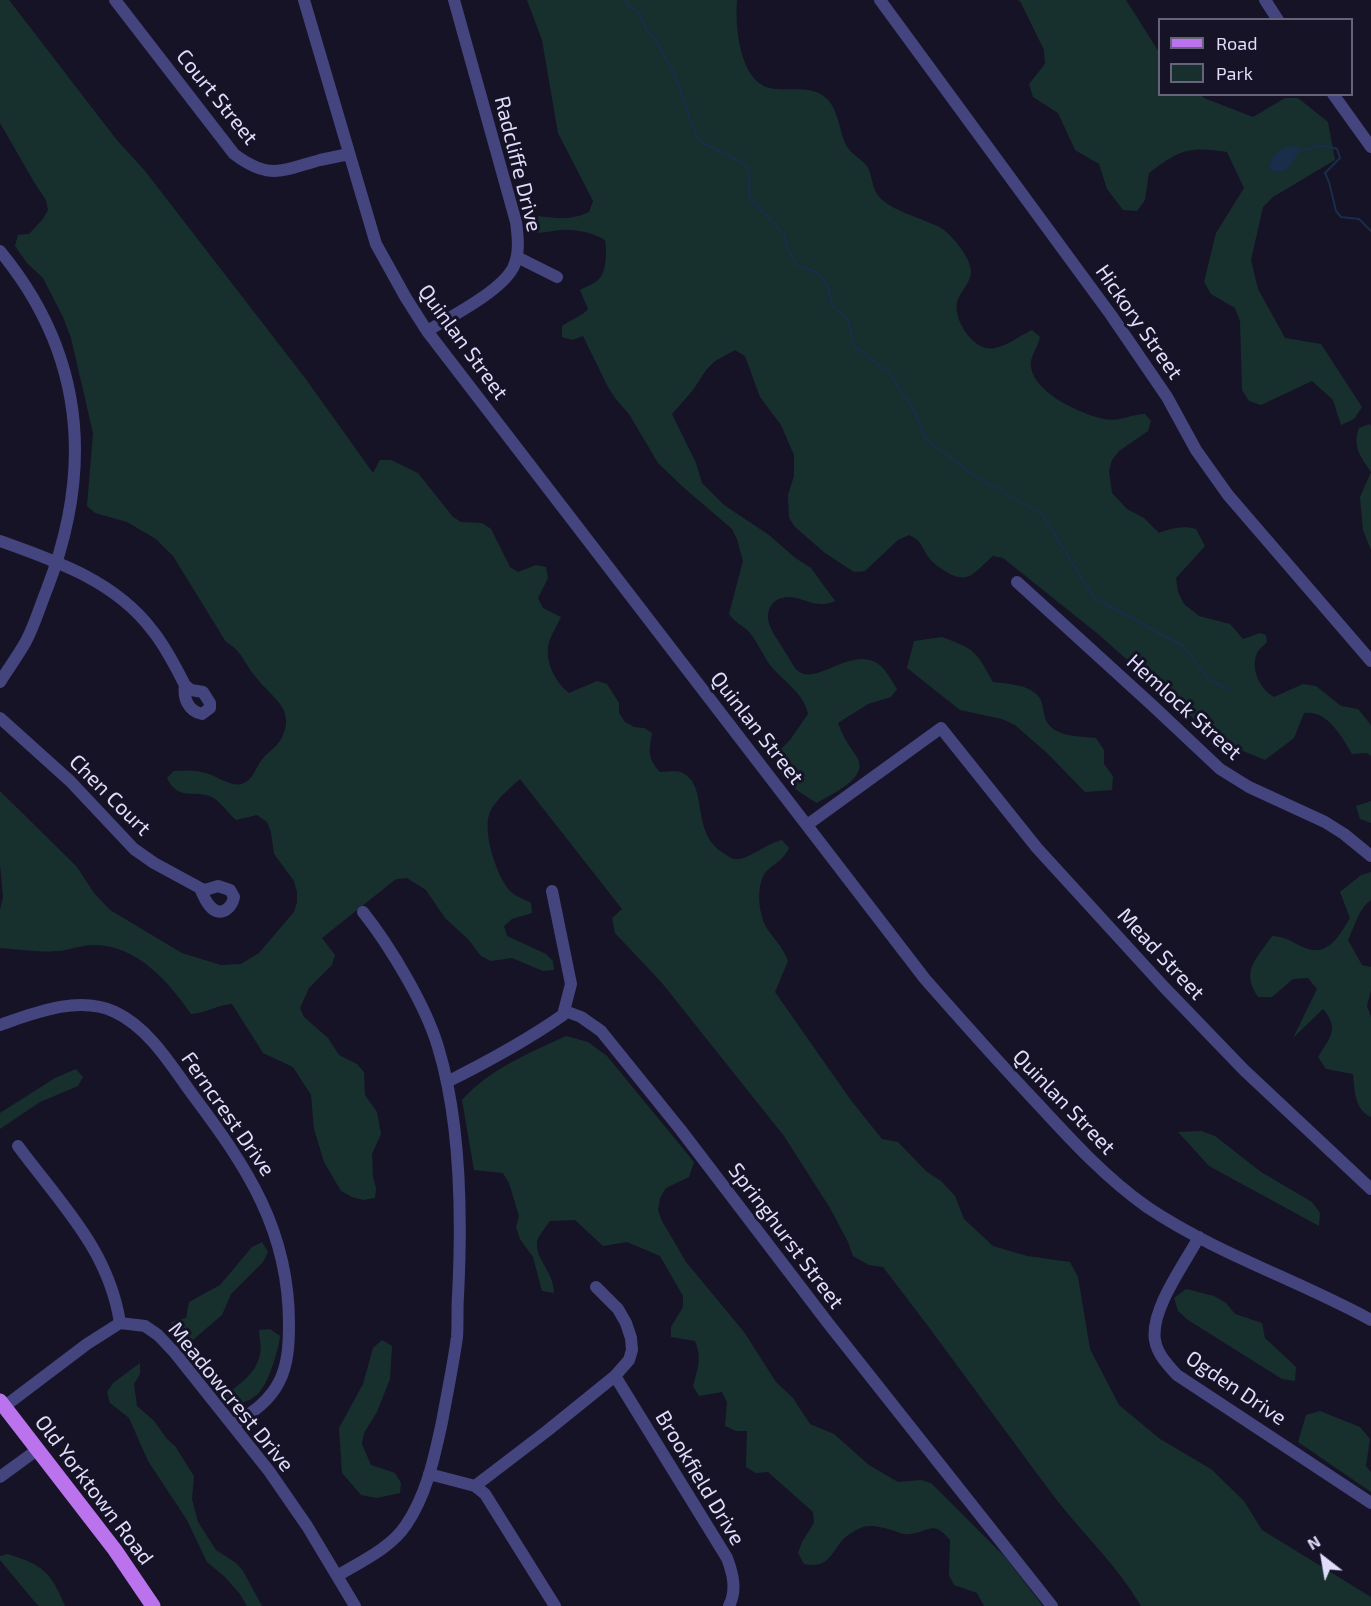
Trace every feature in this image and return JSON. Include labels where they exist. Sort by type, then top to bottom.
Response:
[{"type":"main road","name":"Old Yorktown Road","points":[[2,1404],[114,1549],[153,1606]]},
{"type":"street","name":"Court Street","points":[[115,0],[234,154],[247,164],[276,171],[289,170],[319,160],[349,154]]},
{"type":"street","name":"Quinlan Street","points":[[304,0],[376,244],[385,264],[427,331],[924,977],[1059,1127],[1126,1192],[1150,1209],[1200,1237],[1371,1320]]},
{"type":"street","name":"Radcliffe Drive","points":[[427,331],[497,286],[513,269],[517,257],[516,222],[454,0]]},
{"type":"street","name":"Hickory Street","points":[[880,0],[1106,307],[1167,397],[1196,450],[1228,495],[1371,661]]},
{"type":"street","points":[[1265,0],[1277,18]]},
{"type":"street","points":[[1334,96],[1371,147]]},
{"type":"street","points":[[0,251],[34,299],[49,327],[69,386],[75,433],[74,476],[68,525],[57,561],[26,642],[0,682]]},
{"type":"street","points":[[517,257],[557,277]]},
{"type":"street","points":[[0,541],[57,561],[104,585],[129,605],[152,629],[170,656],[185,686]]},
{"type":"street","name":"Hemlock Street","points":[[1017,582],[1220,769],[1250,787],[1325,822],[1371,856]]},
{"type":"street","name":"Chen Court","points":[[0,718],[70,781],[134,849],[154,863],[200,888]]},
{"type":"street","name":"Mead Street","points":[[807,825],[941,728],[1037,848],[1164,987],[1244,1070],[1371,1189]]},
{"type":"street","points":[[447,1082],[489,1061],[563,1015],[571,984],[552,891]]},
{"type":"street","points":[[337,1576],[379,1550],[405,1527],[415,1511],[429,1474],[450,1380],[457,1335],[460,1259],[458,1176],[452,1116],[438,1046],[415,995],[377,929],[363,912]]},
{"type":"street","name":"Ferncrest Drive","points":[[0,1025],[30,1014],[77,1005],[91,1005],[116,1012],[149,1038],[214,1123],[251,1178],[269,1217],[282,1257],[289,1312],[288,1347],[280,1382],[273,1393],[261,1406],[233,1425]]},
{"type":"street","name":"Springhurst Street","points":[[565,1011],[581,1017],[601,1031],[1052,1606]]},
{"type":"street","points":[[2,1404],[120,1323],[110,1280],[92,1244],[18,1146]]},
{"type":"street","name":"Ogden Drive","points":[[1200,1237],[1157,1313],[1155,1341],[1160,1355],[1177,1376],[1371,1503]]},
{"type":"street","points":[[475,1486],[615,1376],[629,1360],[632,1350],[631,1338],[618,1309],[596,1287]]},
{"type":"street","name":"Meadowcrest Drive","points":[[120,1323],[145,1326],[159,1335],[233,1425],[294,1508],[355,1606]]},
{"type":"street","name":"Brookfield Drive","points":[[615,1376],[727,1558],[734,1587],[733,1599],[729,1606]]},
{"type":"street","points":[[0,1477],[37,1450]]},
{"type":"street","points":[[429,1474],[475,1486],[485,1494],[555,1606]]},
{"type":"green space","points":[[0,0],[9,0],[116,139],[145,171],[305,378],[373,473],[380,460],[391,460],[418,473],[453,517],[461,522],[482,523],[491,529],[510,567],[518,572],[536,565],[546,567],[548,578],[538,598],[543,608],[561,617],[550,640],[548,653],[553,673],[564,689],[569,693],[597,681],[607,684],[619,703],[619,713],[625,722],[652,733],[650,754],[660,772],[681,772],[691,780],[696,788],[706,833],[723,853],[740,859],[782,840],[789,848],[783,858],[764,874],[760,890],[761,915],[788,961],[775,992],[850,1099],[882,1139],[898,1142],[927,1172],[941,1181],[955,1196],[964,1219],[993,1246],[1027,1256],[1070,1262],[1078,1277],[1090,1349],[1119,1405],[1160,1439],[1211,1469],[1244,1501],[1262,1530],[1371,1597],[1371,1606],[1141,1606],[1110,1563],[1053,1495],[883,1267],[869,1265],[853,1256],[830,1208],[784,1136],[662,983],[615,933],[612,918],[622,909],[520,779],[494,805],[488,823],[492,855],[500,876],[510,891],[531,903],[532,913],[512,919],[504,926],[507,936],[546,954],[553,961],[554,970],[543,971],[512,958],[491,961],[481,956],[468,939],[445,918],[426,890],[407,878],[396,879],[322,938],[335,955],[332,965],[309,988],[300,1008],[304,1017],[328,1038],[339,1055],[357,1064],[364,1072],[365,1095],[377,1112],[381,1134],[372,1154],[375,1198],[363,1200],[341,1191],[324,1162],[314,1129],[311,1095],[293,1067],[263,1053],[232,1004],[191,1014],[162,978],[150,967],[137,958],[109,946],[88,945],[49,951],[0,948],[0,910],[3,897],[0,864],[0,791],[77,867],[94,893],[110,910],[182,953],[221,965],[241,964],[259,953],[294,912],[297,892],[294,881],[274,854],[267,822],[257,815],[236,820],[212,797],[187,794],[176,790],[167,778],[174,771],[190,770],[206,773],[230,783],[244,783],[250,779],[264,757],[280,740],[286,727],[285,715],[279,703],[258,680],[239,653],[226,642],[173,556],[156,539],[127,522],[95,513],[87,506],[93,433],[71,338],[43,278],[27,263],[15,246],[18,235],[29,234],[48,210],[46,200],[0,123]]},
{"type":"green space","points":[[527,0],[737,0],[738,37],[745,64],[751,75],[770,88],[808,90],[821,94],[834,109],[846,145],[868,168],[875,191],[882,200],[941,228],[960,248],[968,261],[971,273],[957,302],[958,317],[967,334],[980,345],[995,348],[1032,330],[1040,337],[1031,360],[1031,368],[1041,386],[1050,394],[1072,408],[1104,419],[1145,414],[1151,421],[1148,431],[1119,451],[1112,460],[1109,471],[1112,493],[1127,509],[1144,518],[1159,533],[1181,527],[1196,529],[1205,546],[1176,578],[1178,592],[1184,604],[1199,616],[1230,624],[1243,639],[1260,633],[1266,635],[1267,642],[1257,653],[1255,666],[1264,689],[1274,697],[1303,684],[1316,686],[1341,706],[1358,709],[1371,725],[1371,756],[1367,753],[1352,754],[1333,726],[1313,713],[1304,713],[1294,738],[1265,760],[1219,741],[1098,634],[1003,558],[993,556],[976,572],[960,577],[935,564],[919,542],[909,535],[898,540],[865,571],[854,572],[825,553],[795,527],[789,518],[788,495],[794,476],[794,455],[781,425],[760,397],[745,356],[735,350],[715,361],[706,370],[693,390],[672,414],[696,463],[702,483],[724,505],[769,535],[794,557],[811,568],[835,601],[820,604],[789,597],[778,599],[768,612],[770,627],[798,671],[814,674],[845,662],[866,659],[880,665],[897,689],[891,697],[868,704],[838,723],[860,765],[854,778],[817,803],[789,784],[779,771],[776,754],[790,740],[808,714],[802,700],[770,665],[750,633],[729,614],[743,561],[732,529],[658,463],[629,414],[608,387],[583,336],[572,340],[562,337],[562,326],[588,309],[580,290],[594,283],[601,276],[606,261],[606,245],[605,240],[590,233],[566,230],[531,232],[531,222],[539,216],[570,218],[589,212],[593,201],[558,133],[542,40]]},
{"type":"green space","points":[[1017,0],[1126,0],[1158,50],[1158,96],[1202,96],[1253,117],[1285,98],[1298,98],[1328,122],[1335,160],[1273,197],[1263,207],[1251,260],[1258,289],[1285,338],[1321,344],[1362,407],[1354,419],[1341,425],[1333,400],[1312,381],[1261,405],[1249,401],[1242,390],[1240,321],[1235,308],[1211,294],[1204,282],[1216,233],[1244,188],[1227,152],[1194,150],[1168,159],[1149,173],[1145,200],[1137,211],[1123,210],[1107,189],[1099,164],[1075,150],[1058,113],[1033,97],[1029,84],[1045,64],[1044,50],[1020,1]]},
{"type":"green space","points":[[1369,424],[1371,426],[1371,472],[1357,446],[1359,428]]},
{"type":"green space","points":[[1371,472],[1371,550],[1363,530],[1360,497]]},
{"type":"green space","points":[[942,637],[974,652],[993,682],[1021,686],[1035,693],[1041,702],[1049,725],[1060,733],[1096,738],[1104,750],[1104,764],[1113,776],[1112,790],[1085,792],[1047,753],[1015,725],[1002,719],[960,710],[907,668],[914,641]]},
{"type":"green space","points":[[1371,801],[1371,823],[1360,819],[1356,806]]},
{"type":"green space","points":[[1371,872],[1371,900],[1360,913],[1348,940],[1362,965],[1371,967],[1371,990],[1367,1006],[1371,1017],[1371,1117],[1365,1114],[1358,1104],[1353,1074],[1326,1069],[1318,1057],[1332,1028],[1323,1009],[1293,1038],[1317,989],[1308,978],[1293,979],[1272,997],[1258,997],[1250,979],[1256,958],[1272,936],[1315,950],[1334,942],[1350,918],[1340,892],[1361,875]]},
{"type":"green space","points":[[566,1036],[588,1042],[607,1056],[694,1162],[689,1177],[666,1188],[660,1198],[658,1210],[662,1221],[686,1262],[744,1332],[776,1382],[793,1398],[810,1424],[834,1434],[869,1465],[898,1482],[921,1480],[931,1483],[1005,1557],[1043,1606],[984,1606],[977,1593],[954,1585],[949,1575],[950,1540],[935,1528],[906,1534],[878,1527],[863,1527],[844,1538],[827,1560],[814,1565],[804,1564],[798,1553],[814,1523],[813,1512],[768,1472],[756,1473],[746,1467],[747,1431],[736,1431],[725,1426],[727,1402],[722,1392],[699,1396],[693,1386],[698,1364],[697,1347],[695,1341],[671,1337],[671,1327],[683,1307],[683,1296],[660,1256],[627,1242],[603,1246],[575,1220],[550,1221],[539,1237],[537,1248],[551,1279],[554,1293],[542,1291],[533,1257],[520,1239],[516,1227],[519,1216],[509,1183],[503,1173],[474,1170],[462,1100],[498,1070]]},
{"type":"green space","points":[[76,1069],[83,1077],[78,1086],[40,1102],[0,1129],[0,1113],[55,1078]]},
{"type":"green space","points":[[1201,1131],[1215,1136],[1261,1172],[1312,1202],[1320,1213],[1319,1226],[1209,1166],[1178,1132]]},
{"type":"green space","points":[[262,1242],[268,1252],[263,1262],[231,1294],[222,1315],[188,1344],[177,1343],[172,1334],[171,1322],[186,1318],[189,1302],[220,1285],[252,1247]]},
{"type":"green space","points":[[1186,1289],[1214,1296],[1226,1303],[1235,1314],[1262,1323],[1265,1338],[1296,1367],[1295,1381],[1282,1379],[1188,1320],[1178,1311],[1174,1298]]},
{"type":"green space","points":[[270,1329],[280,1336],[276,1356],[267,1379],[256,1396],[233,1405],[223,1396],[251,1373],[261,1351],[259,1330]]},
{"type":"green space","points":[[382,1340],[392,1346],[390,1379],[377,1412],[364,1433],[362,1444],[371,1465],[395,1473],[401,1483],[400,1493],[377,1498],[361,1495],[342,1473],[339,1428],[363,1384],[373,1348]]},
{"type":"green space","points":[[140,1363],[140,1374],[134,1384],[137,1406],[154,1421],[175,1446],[194,1476],[192,1499],[198,1522],[216,1550],[236,1563],[243,1571],[262,1606],[247,1606],[225,1577],[207,1562],[187,1520],[148,1461],[129,1418],[110,1403],[107,1392],[113,1383]]},
{"type":"green space","points":[[1320,1411],[1360,1427],[1370,1439],[1366,1466],[1371,1472],[1371,1492],[1298,1442],[1306,1415]]},
{"type":"green space","points":[[8,1554],[30,1562],[44,1571],[55,1585],[65,1606],[39,1606],[0,1560],[0,1556]]},
{"type":"water","points":[[1294,146],[1299,151],[1284,171],[1274,171],[1269,168],[1277,152]]},
{"type":"waterway","points":[[626,0],[630,7],[639,12],[647,31],[654,37],[675,75],[696,135],[703,143],[740,161],[748,168],[750,199],[785,235],[786,246],[796,264],[823,278],[832,306],[848,320],[854,346],[889,373],[914,410],[926,439],[978,478],[1042,514],[1094,598],[1183,646],[1208,679],[1228,689]]},
{"type":"waterway","points":[[1299,151],[1320,146],[1337,149],[1340,158],[1325,173],[1336,211],[1341,217],[1359,219],[1371,231]]}]
